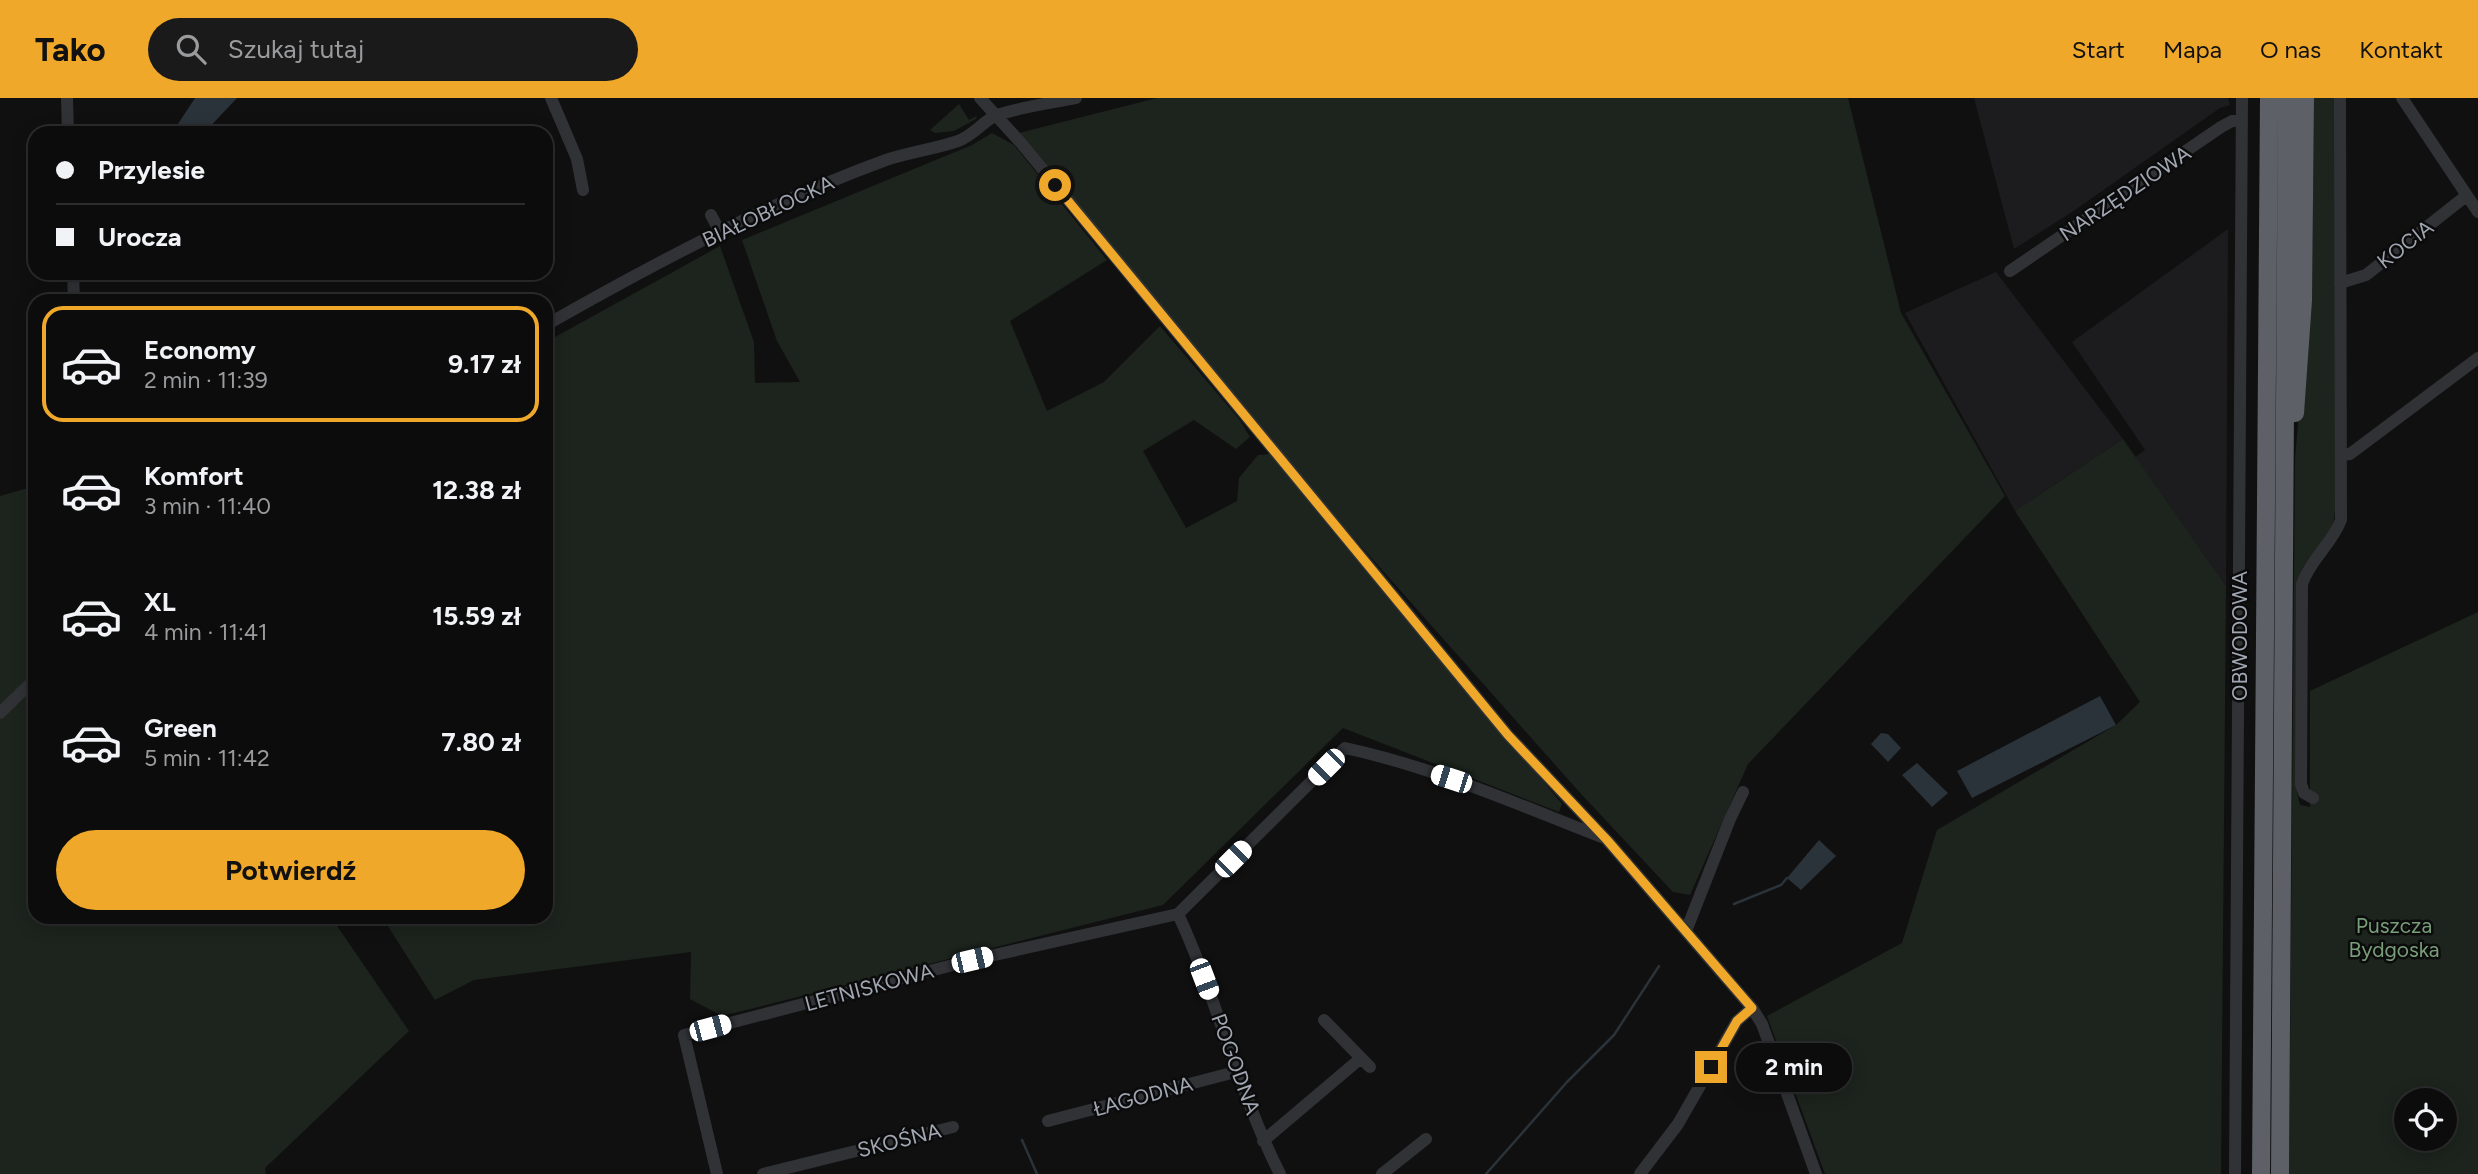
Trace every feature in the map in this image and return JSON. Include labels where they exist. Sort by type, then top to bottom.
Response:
[{"type":"highway","points":[[2261,1174],[2269,98]]},
{"type":"highway","points":[[2280,1174],[2287,98]]},
{"type":"highway","points":[[2285,479],[2295,418],[2300,353],[2305,98]]},
{"type":"street","points":[[67,98],[68,126]]},
{"type":"street","points":[[551,98],[577,159],[583,190]]},
{"type":"street","points":[[980,98],[997,115],[1508,735],[1607,840],[1752,1008],[1762,1024],[1816,1174]]},
{"type":"street","points":[[997,115],[1076,98]]},
{"type":"street","name":"OBWODOWA","points":[[2235,1174],[2242,98]]},
{"type":"street","points":[[2313,798],[2304,793],[2301,784],[2302,584],[2306,570],[2333,538],[2342,520],[2340,98]]},
{"type":"street","points":[[2402,98],[2478,212]]},
{"type":"street","name":"BIAŁOBŁOCKA","points":[[553,321],[720,232],[871,166],[957,142],[997,115]]},
{"type":"street","name":"NARZĘDZIOWA","points":[[2010,271],[2221,127],[2232,121],[2242,120]]},
{"type":"street","name":"KOCIA","points":[[2340,283],[2366,275],[2466,196]]},
{"type":"street","points":[[711,215],[720,232]]},
{"type":"street","points":[[2342,455],[2350,454],[2478,358]]},
{"type":"street","points":[[1,712],[28,686]]},
{"type":"street","points":[[1178,914],[1345,748],[1374,754],[1451,779],[1607,840]]},
{"type":"street","points":[[1686,931],[1743,792]]},
{"type":"street","name":"LETNISKOWA","points":[[718,1174],[684,1035],[972,960],[1178,914]]},
{"type":"street","name":"POGODNA","points":[[1178,914],[1263,1141],[1280,1174]]},
{"type":"street","points":[[1640,1174],[1678,1124],[1737,1021],[1752,1008]]},
{"type":"street","points":[[1263,1141],[1365,1063],[1324,1020]]},
{"type":"street","name":"ŁAGODNA","points":[[1048,1121],[1238,1071]]},
{"type":"street","name":"SKOŚNA","points":[[763,1174],[953,1127]]},
{"type":"street","points":[[1382,1174],[1426,1139]]},
{"type":"shaded area","points":[[195,98],[237,98],[211,126],[177,126]]},
{"type":"shaded area","points":[[1974,98],[2228,98],[2230,105],[2220,108],[2075,210],[2014,249]]},
{"type":"shaded area","points":[[2228,229],[2226,586],[2135,457],[2145,450],[2072,342]]},
{"type":"shaded area","points":[[1996,272],[2123,439],[2015,511],[1905,313]]},
{"type":"shaded area","points":[[2100,696],[2116,725],[1972,798],[1957,771]]},
{"type":"shaded area","points":[[1881,733],[1888,734],[1901,748],[1888,762],[1871,744]]},
{"type":"shaded area","points":[[1917,763],[1948,793],[1932,807],[1902,775]]},
{"type":"shaded area","points":[[1819,840],[1836,856],[1801,890],[1787,878]]},
{"type":"green space","points":[[1157,98],[1848,98],[1901,313],[2005,496],[1748,764],[1690,895],[1673,892],[1582,795],[1312,491],[1307,495],[1562,804],[1559,812],[1343,728],[1163,905],[722,1016],[690,999],[691,952],[474,980],[435,1000],[386,924],[553,924],[553,338],[720,246],[754,342],[755,383],[800,382],[777,341],[742,240],[972,145],[992,133],[1014,145],[1107,260],[1010,321],[1047,411],[1104,382],[1160,326],[1239,419],[1250,437],[1236,449],[1194,420],[1143,451],[1186,528],[1237,501],[1239,478],[1258,455],[1270,454],[1019,133]]},
{"type":"green space","name":"Puszcza Bydgoska","points":[[2314,98],[2337,98],[2335,511],[2330,530],[2299,575],[2297,792],[2300,805],[2310,807],[2310,691],[2478,612],[2478,1174],[2289,1174],[2295,458],[2312,274]]},
{"type":"green space","points":[[959,104],[969,120],[977,116],[976,119],[954,131],[935,133],[930,130]]},
{"type":"green space","points":[[2123,439],[2226,586],[2221,1174],[1825,1174],[1767,1016],[1902,943],[1937,830],[2116,725],[2140,702],[2015,511]]},
{"type":"green space","points":[[28,488],[28,924],[336,924],[409,1031],[265,1168],[266,1174],[0,1174],[0,496]]},
{"type":"waterway","points":[[1734,904],[1781,885],[1787,878]]},
{"type":"waterway","points":[[1486,1174],[1567,1082],[1614,1035],[1659,966]]},
{"type":"waterway","points":[[1022,1140],[1037,1174]]},
{"type":"route","points":[[1055,185],[1508,735],[1607,840],[1752,1008],[1737,1021],[1711,1067]]}]
